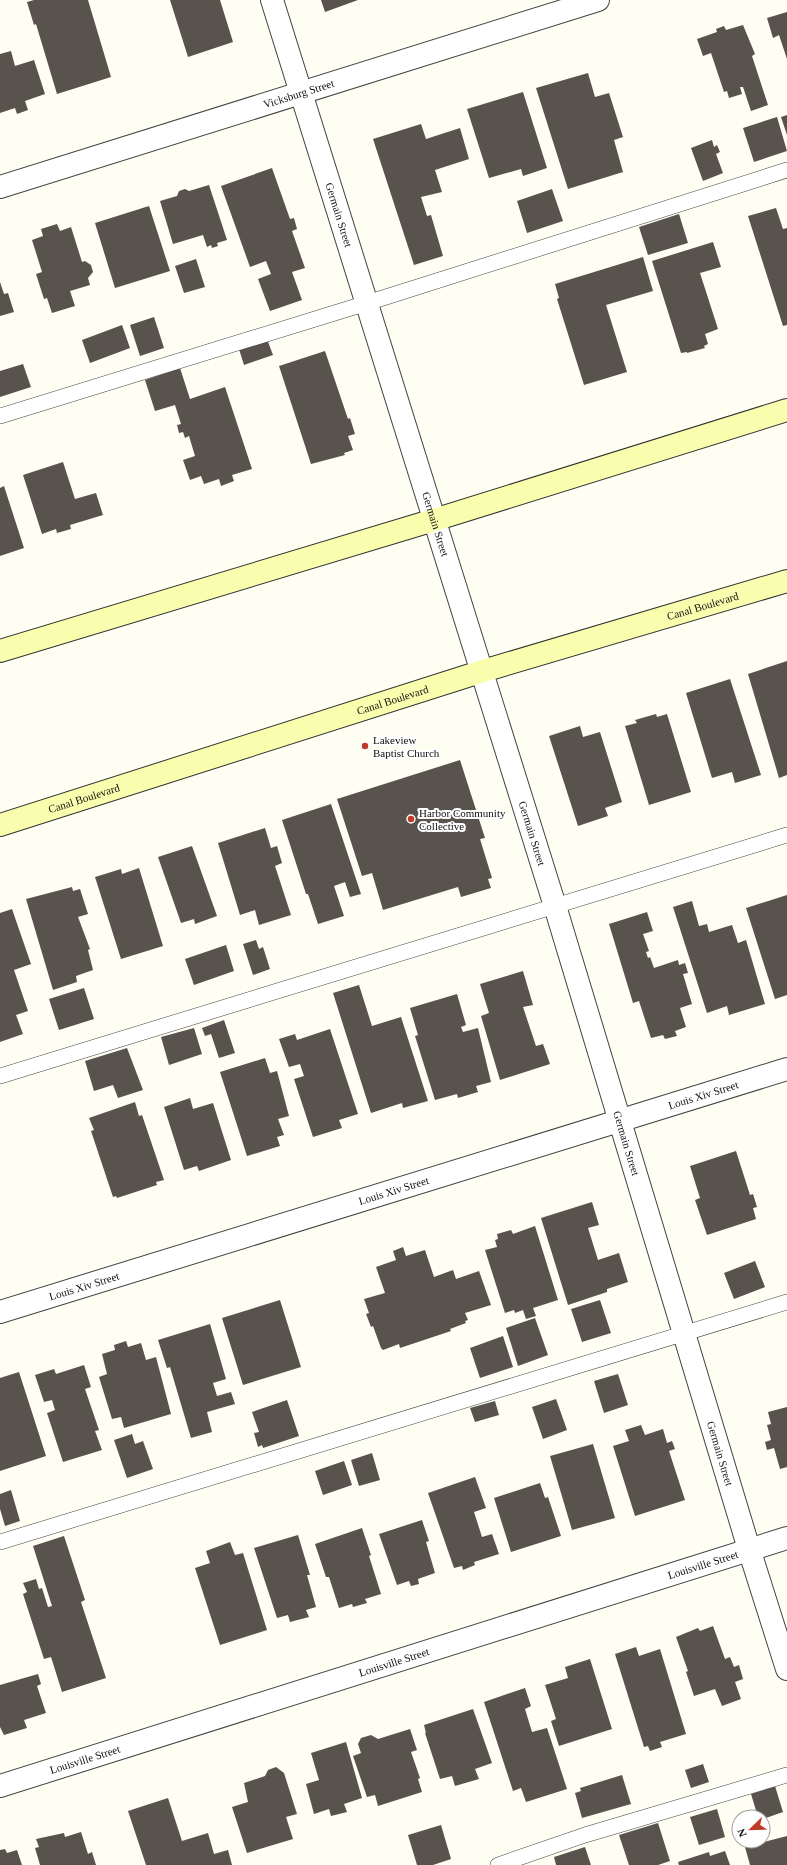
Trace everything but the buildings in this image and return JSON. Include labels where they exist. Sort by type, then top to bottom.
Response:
[{"type":"main road","points":[[0,651],[434,520],[787,410]]},
{"type":"main road","name":"Canal Boulevard","points":[[0,825],[483,671],[787,581]]},
{"type":"street","name":"Germain Street","points":[[272,0],[434,520],[483,671],[621,1121],[749,1550],[787,1669]]},
{"type":"street","name":"Vicksburg Street","points":[[0,187],[598,0]]},
{"type":"street","name":"Louis Xiv Street","points":[[0,1312],[787,1069]]},
{"type":"street","name":"Louisville Street","points":[[0,1786],[787,1538]]},
{"type":"lane","points":[[0,416],[366,303],[787,170]]},
{"type":"lane","points":[[0,1076],[787,835]]},
{"type":"lane","points":[[0,1542],[787,1302]]},
{"type":"lane","points":[[498,1865],[585,1835],[787,1775]]},
{"type":"place","name":"Lakeview Baptist Church","points":[[365,746]]},
{"type":"place","name":"Harbor Community Collective","points":[[411,819]]}]
